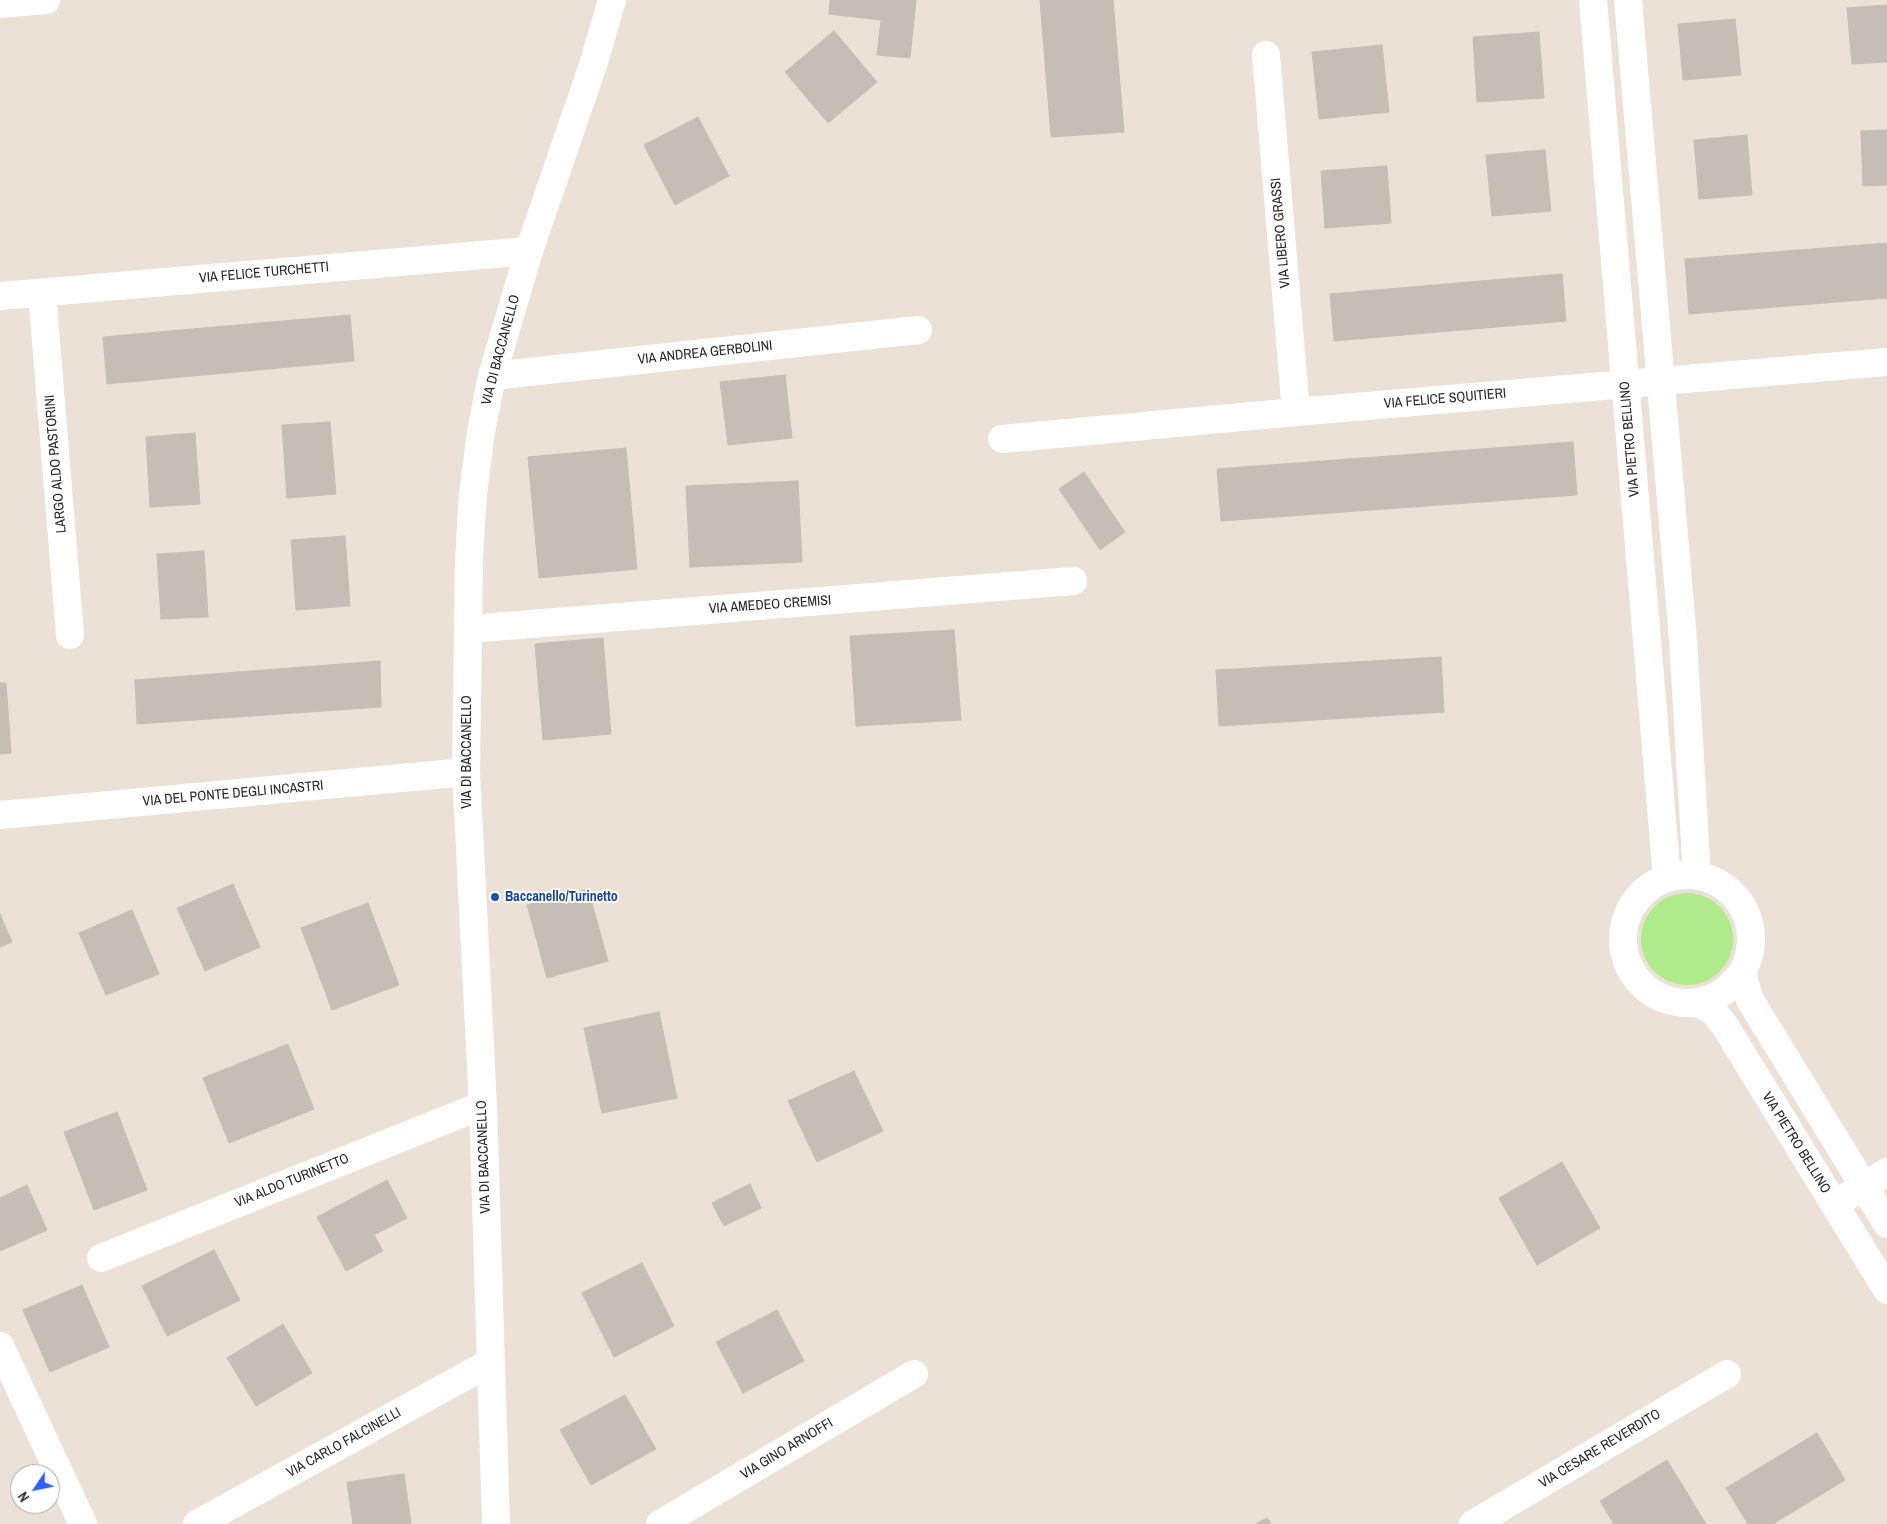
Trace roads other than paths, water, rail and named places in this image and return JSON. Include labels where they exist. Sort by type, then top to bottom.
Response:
[{"type":"street","points":[[0,4],[46,0]]},
{"type":"street","name":"VIA DI BACCANELLO","points":[[496,1524],[483,1105],[466,772],[469,558],[473,494],[481,432],[492,376],[529,250],[593,65],[612,0]]},
{"type":"street","name":"VIA PIETRO BELLINO","points":[[1593,0],[1667,878]]},
{"type":"street","points":[[1628,0],[1683,640],[1697,875]]},
{"type":"street","name":"VIA LIBERO GRASSI","points":[[1266,56],[1296,412]]},
{"type":"street","name":"VIA FELICE TURCHETTI","points":[[0,296],[529,250]]},
{"type":"street","name":"LARGO ALDO PASTORINI","points":[[42,293],[70,635]]},
{"type":"street","name":"VIA ANDREA GERBOLINI","points":[[492,376],[918,330]]},
{"type":"street","name":"VIA FELICE SQUITIERI","points":[[1002,439],[1626,383],[1887,362]]},
{"type":"street","name":"VIA AMEDEO CREMISI","points":[[468,629],[1073,581]]},
{"type":"street","name":"VIA DEL PONTE DEGLI INCASTRI","points":[[0,815],[466,772]]},
{"type":"street","points":[[1697,875],[1710,879],[1727,889],[1743,908],[1751,933],[1750,952],[1743,971],[1734,984],[1717,996],[1698,1003],[1681,1003],[1660,998],[1643,986],[1630,968],[1624,949],[1623,930],[1629,912],[1646,889],[1667,878],[1697,875]]},
{"type":"street","points":[[1743,971],[1750,1000],[1887,1224]]},
{"type":"street","name":"VIA PIETRO BELLINO","points":[[1698,1003],[1714,1012],[1725,1026],[1887,1290]]},
{"type":"street","name":"VIA ALDO TURINETTO","points":[[101,1258],[483,1105]]},
{"type":"street","points":[[1834,1204],[1887,1172]]},
{"type":"street","points":[[0,1346],[83,1524]]},
{"type":"street","name":"VIA CARLO FALCINELLI","points":[[197,1524],[491,1362]]},
{"type":"street","name":"VIA GINO ARNOFFI","points":[[660,1524],[914,1374]]},
{"type":"street","name":"VIA CESARE REVERDITO","points":[[1473,1524],[1727,1374]]},
{"type":"place","name":"Baccanello/Turinetto","points":[[495,897]]}]
